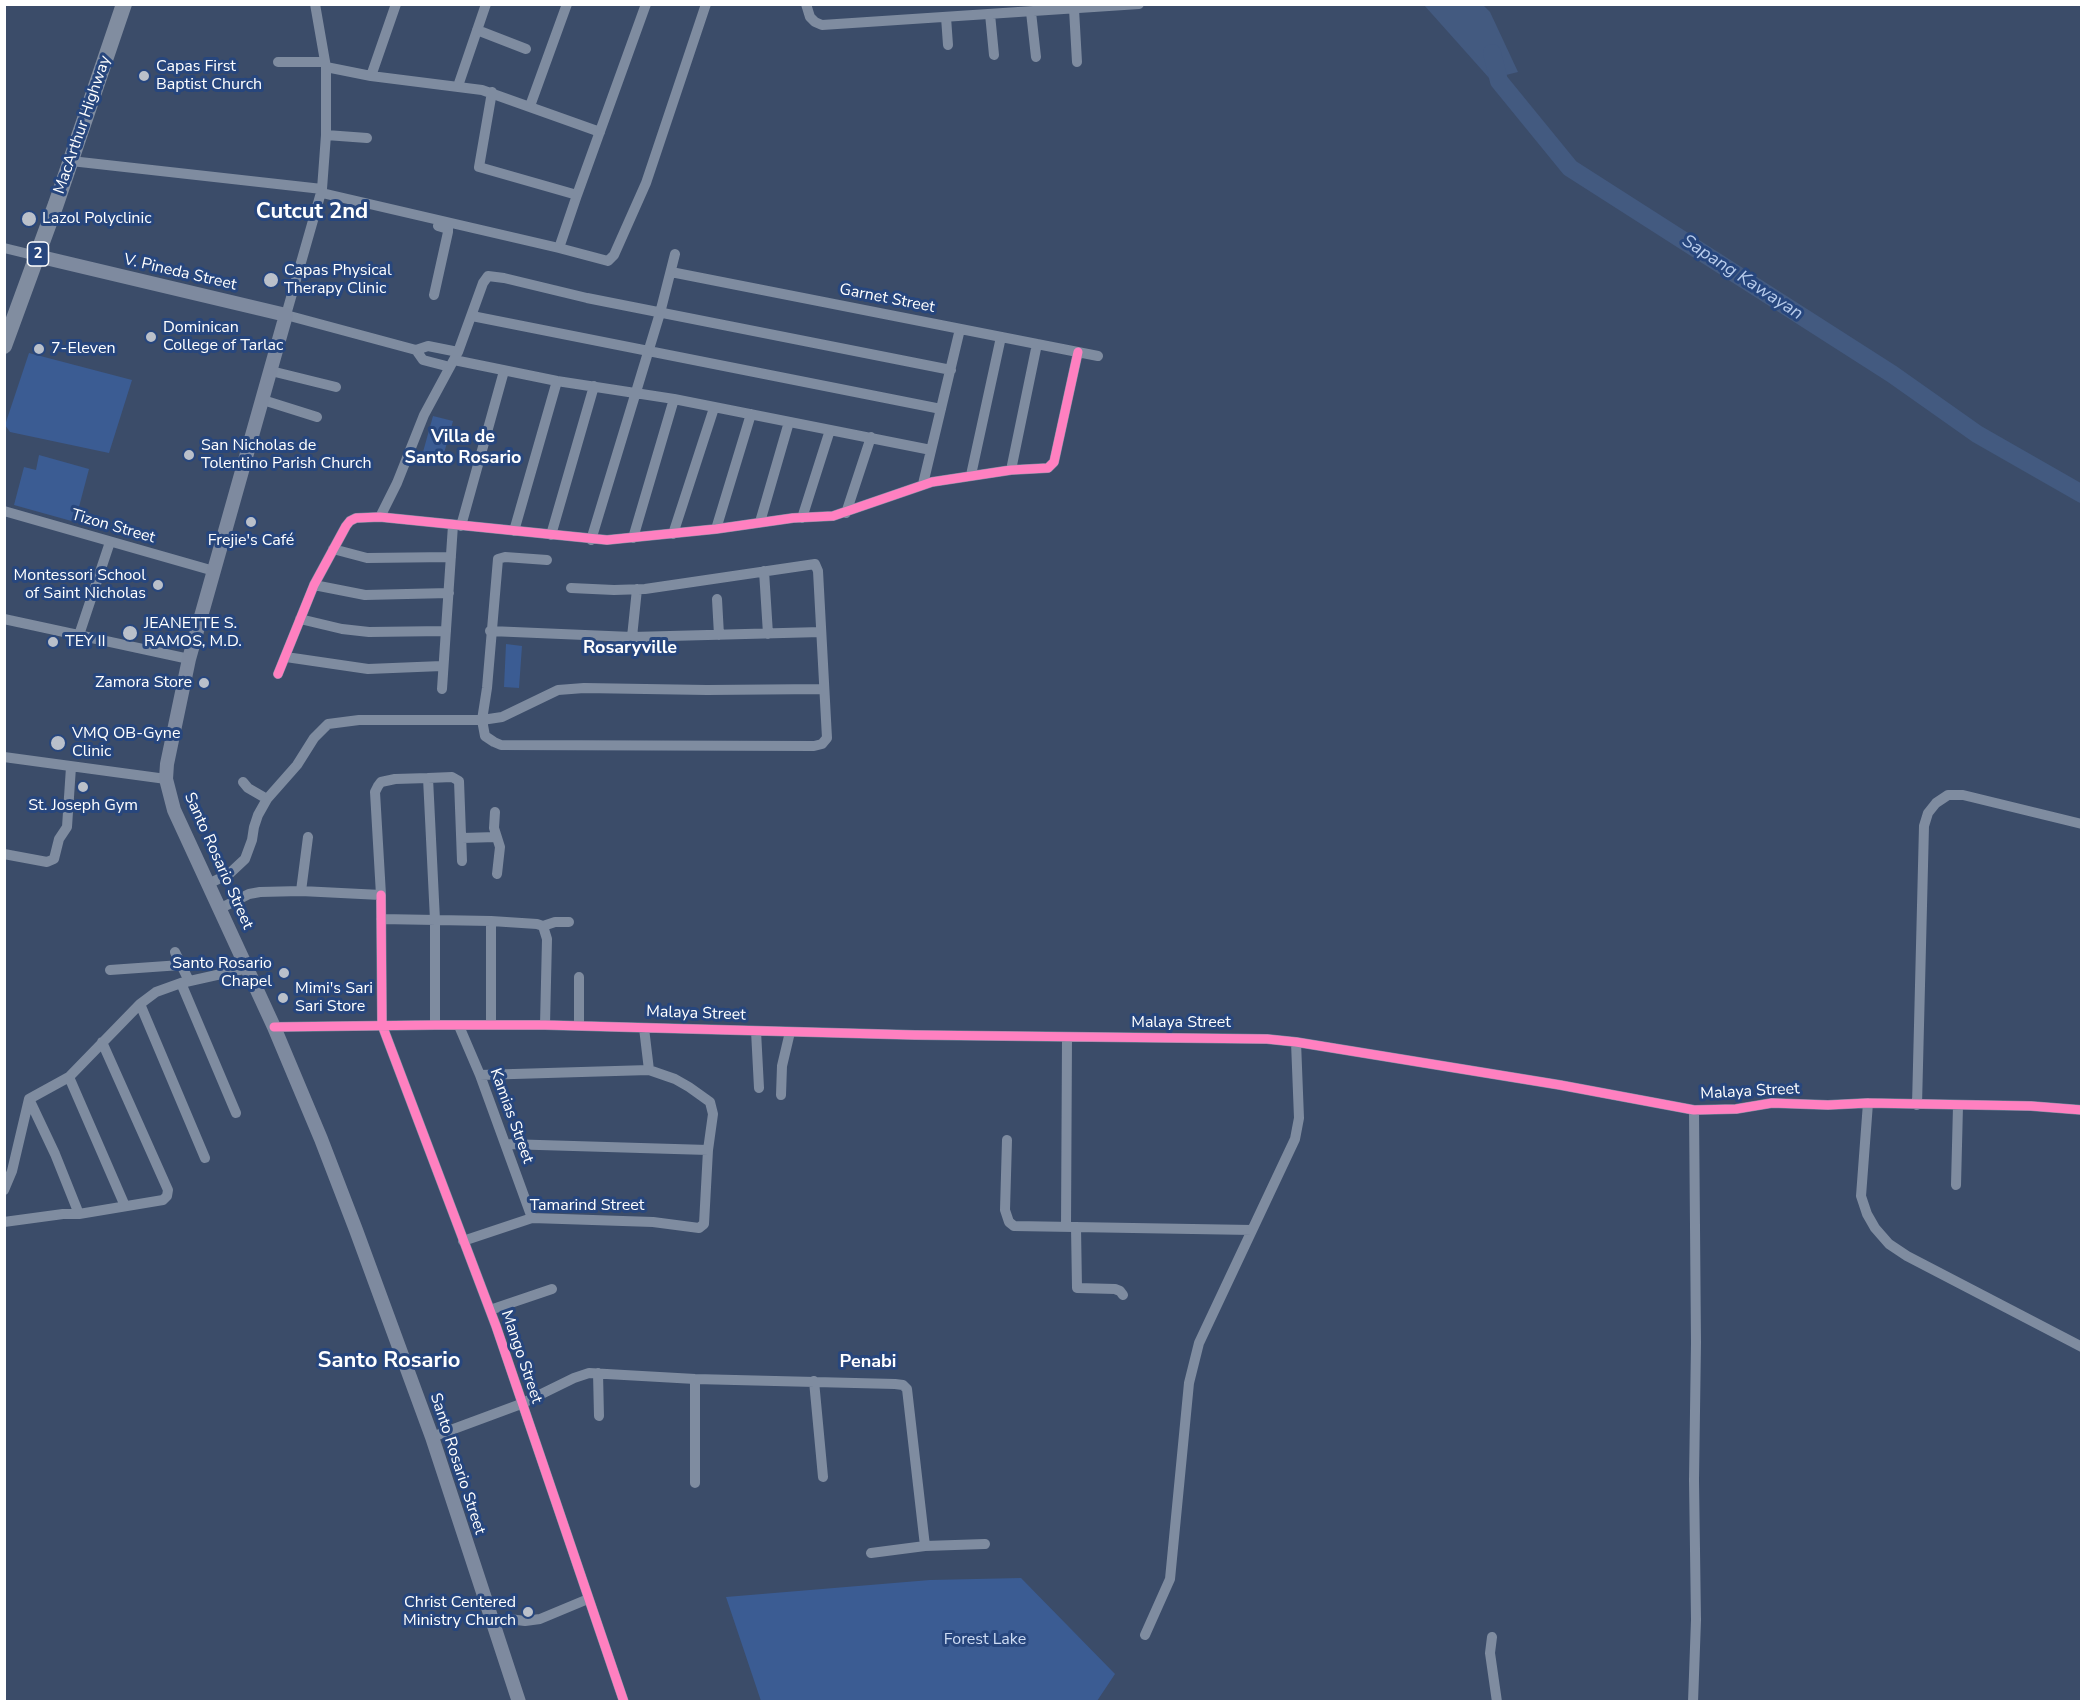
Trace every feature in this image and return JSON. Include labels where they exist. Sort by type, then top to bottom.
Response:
[{"type":"highway","name":"MacArthur Highway","points":[[4,346],[71,161],[124,4]]},
{"type":"main road","name":"V. Pineda Street","points":[[37,256],[286,315]]},
{"type":"main road","name":"Santo Rosario Street","points":[[286,315],[189,659],[167,764],[166,779],[174,810],[210,883],[274,1027],[356,1230],[432,1437],[519,1701]]},
{"type":"street","name":"Santo Rosario Street","points":[[286,315],[322,191],[326,135],[326,64],[315,4]]},
{"type":"street","points":[[370,76],[396,4]]},
{"type":"street","points":[[458,86],[486,4]]},
{"type":"street","points":[[530,106],[567,4]]},
{"type":"street","points":[[559,248],[646,4]]},
{"type":"street","points":[[71,161],[322,191],[608,261],[614,255],[646,183],[706,4]]},
{"type":"street","points":[[806,4],[810,17],[822,25],[1139,4]]},
{"type":"street","points":[[1074,9],[1077,62]]},
{"type":"street","points":[[1031,12],[1036,57]]},
{"type":"street","points":[[990,14],[994,55]]},
{"type":"street","points":[[946,17],[948,45]]},
{"type":"street","points":[[477,30],[526,49]]},
{"type":"street","points":[[278,62],[326,64],[370,76],[492,92],[600,132]]},
{"type":"street","points":[[492,92],[479,167],[577,195]]},
{"type":"street","points":[[326,135],[367,138]]},
{"type":"street","points":[[431,219],[431,224],[445,227],[448,232],[434,295]]},
{"type":"street","name":"V. Pineda Street","points":[[4,248],[37,256]]},
{"type":"street","points":[[591,540],[660,313],[675,254]]},
{"type":"street","name":"Garnet Street","points":[[670,272],[1098,356]]},
{"type":"street","points":[[380,517],[397,483],[424,415],[454,360],[485,278],[488,276],[660,313],[951,370]]},
{"type":"street","name":"V. Pineda Street","points":[[286,315],[416,350],[428,346],[454,360]]},
{"type":"street","points":[[472,316],[941,408]]},
{"type":"street","points":[[923,484],[960,329]]},
{"type":"street","points":[[971,475],[1001,336]]},
{"type":"street","points":[[1011,470],[1037,344]]},
{"type":"street","name":"V. Pineda Street","points":[[416,350],[423,360],[454,360]]},
{"type":"street","points":[[278,674],[314,585],[350,521],[356,518],[380,517],[591,540],[633,538],[760,522],[833,516],[923,484],[971,475],[1052,466],[1078,352]]},
{"type":"street","points":[[454,360],[557,381],[674,399],[931,450]]},
{"type":"street","points":[[271,371],[336,387]]},
{"type":"street","points":[[442,689],[451,557],[457,525],[504,371]]},
{"type":"street","points":[[514,531],[557,381]]},
{"type":"street","points":[[551,535],[594,386]]},
{"type":"street","points":[[633,538],[674,399]]},
{"type":"street","points":[[263,400],[317,417]]},
{"type":"street","points":[[673,534],[714,408]]},
{"type":"street","points":[[716,529],[751,414]]},
{"type":"street","points":[[760,522],[789,422]]},
{"type":"street","points":[[802,518],[830,430]]},
{"type":"street","points":[[846,513],[871,437]]},
{"type":"street","name":"Tizon Street","points":[[4,511],[214,571]]},
{"type":"street","points":[[79,635],[110,542]]},
{"type":"street","points":[[333,549],[367,558],[451,557]]},
{"type":"street","points":[[547,560],[500,557],[498,559],[487,688],[482,720],[485,736],[501,745],[814,746],[822,744],[827,738],[817,566],[811,564],[637,589],[570,588]]},
{"type":"street","points":[[764,571],[768,634]]},
{"type":"street","points":[[314,585],[365,595],[449,593]]},
{"type":"street","points":[[632,637],[637,589]]},
{"type":"street","points":[[717,599],[719,635]]},
{"type":"street","points":[[4,619],[189,659]]},
{"type":"street","points":[[300,619],[342,629],[369,632],[446,631]]},
{"type":"street","points":[[490,632],[632,637],[821,632]]},
{"type":"street","points":[[286,657],[368,669],[442,666]]},
{"type":"street","points":[[210,883],[229,874],[245,859],[258,815],[267,799],[297,765],[314,738],[327,724],[359,720],[482,720],[502,717],[558,690],[575,688],[824,689]]},
{"type":"street","points":[[4,757],[166,779]]},
{"type":"street","points":[[4,854],[47,862],[54,859],[59,839],[67,827],[71,767]]},
{"type":"street","points":[[382,1025],[381,895],[375,792],[381,782],[395,779],[452,777],[459,781],[462,861]]},
{"type":"street","points":[[428,778],[435,920],[435,1024]]},
{"type":"street","points":[[243,782],[248,788],[267,799]]},
{"type":"street","points":[[1917,1105],[1924,826],[1928,813],[1936,803],[1948,795],[1963,795],[2082,824]]},
{"type":"street","points":[[495,812],[496,837],[500,847],[497,874]]},
{"type":"street","points":[[300,891],[308,837]]},
{"type":"street","points":[[462,838],[496,837]]},
{"type":"street","points":[[221,908],[249,894],[300,891],[381,895]]},
{"type":"street","points":[[381,919],[491,921],[543,926],[555,922],[569,922]]},
{"type":"street","points":[[491,921],[491,1025]]},
{"type":"street","points":[[543,926],[547,939],[545,1025]]},
{"type":"street","points":[[175,952],[236,1113]]},
{"type":"street","points":[[110,970],[181,965]]},
{"type":"street","points":[[4,1190],[12,1171],[29,1099],[69,1077],[140,1004],[156,992],[185,982],[248,968]]},
{"type":"street","points":[[579,977],[579,1026]]},
{"type":"street","points":[[140,1004],[205,1158]]},
{"type":"street","name":"Malaya Street","points":[[274,1027],[435,1024],[545,1025],[1067,1038],[1221,1038],[1296,1042],[1560,1085],[1694,1110],[1736,1109],[1772,1103],[2031,1106],[2082,1110]]},
{"type":"street","name":"Mango Street","points":[[382,1025],[490,1310],[624,1701]]},
{"type":"street","name":"Kamias Street","points":[[459,1026],[480,1075],[532,1218]]},
{"type":"street","points":[[644,1028],[649,1070]]},
{"type":"street","points":[[756,1031],[759,1088]]},
{"type":"street","points":[[781,1095],[782,1066],[790,1032]]},
{"type":"street","points":[[1067,1038],[1071,1227],[1077,1288],[1115,1289],[1123,1295]]},
{"type":"street","points":[[4,1222],[79,1214],[163,1200],[167,1196],[168,1190],[102,1042]]},
{"type":"street","points":[[1145,1635],[1170,1579],[1189,1383],[1199,1342],[1295,1139],[1299,1118],[1296,1042]]},
{"type":"street","points":[[480,1075],[649,1070],[675,1079],[710,1102],[713,1114],[708,1149],[506,1144]]},
{"type":"street","points":[[69,1077],[125,1206]]},
{"type":"street","points":[[29,1099],[55,1154],[79,1214]]},
{"type":"street","points":[[1868,1103],[1861,1196],[1866,1214],[1889,1244],[2082,1347]]},
{"type":"street","points":[[1956,1185],[1958,1106]]},
{"type":"street","points":[[1693,1701],[1696,1620],[1694,1110]]},
{"type":"street","points":[[1007,1140],[1005,1210],[1008,1222],[1014,1226],[1252,1230]]},
{"type":"street","name":"Tamarind Street","points":[[463,1241],[532,1218],[653,1222],[699,1228],[704,1224],[708,1149]]},
{"type":"street","points":[[490,1310],[552,1289]]},
{"type":"street","points":[[432,1437],[521,1404],[589,1373],[695,1379],[884,1382],[903,1385],[907,1389],[926,1546]]},
{"type":"street","points":[[598,1373],[599,1416]]},
{"type":"street","points":[[695,1379],[695,1483]]},
{"type":"street","points":[[814,1381],[823,1477]]},
{"type":"street","points":[[871,1553],[926,1546],[985,1544]]},
{"type":"street","points":[[493,1625],[509,1619],[525,1621],[540,1619],[588,1599]]},
{"type":"street","points":[[1492,1637],[1490,1653],[1497,1701]]},
{"type":"green space","points":[[29,353],[132,380],[109,453],[10,432],[5,425]]},
{"type":"green space","points":[[433,416],[453,421],[443,457],[423,452]]},
{"type":"green space","points":[[39,455],[89,469],[75,522],[14,505],[24,467],[36,470]]},
{"type":"green space","points":[[506,644],[522,646],[519,688],[504,687]]},
{"type":"green space","name":"Forest Lake","points":[[1021,1578],[1115,1674],[1097,1701],[761,1701],[726,1597],[930,1580]]},
{"type":"shaded area","points":[[1424,5],[1483,5],[1490,12],[1518,72],[1490,79]]},
{"type":"waterway","name":"Sapang Kawayan","points":[[1492,53],[1499,81],[1570,168],[1892,374],[1977,434],[2082,494]]},
{"type":"cycle path","points":[[278,674],[314,585],[346,526],[356,518],[380,517],[607,540],[716,529],[793,518],[833,516],[932,482],[1011,470],[1048,468],[1054,462],[1078,352]]},
{"type":"cycle path","points":[[381,895],[382,1025],[496,1326],[624,1702]]},
{"type":"cycle path","points":[[274,1027],[545,1025],[915,1035],[1267,1039],[1560,1085],[1694,1110],[1736,1109],[1772,1103],[2031,1106],[2082,1110]]},
{"type":"place","name":"Capas First Baptist Church","points":[[144,76]]},
{"type":"place","name":"Lazol Polyclinic","points":[[29,219]]},
{"type":"place","name":"Capas Physical Therapy Clinic","points":[[271,280]]},
{"type":"place","name":"Dominican College of Tarlac","points":[[151,337]]},
{"type":"place","name":"7-Eleven","points":[[39,349]]},
{"type":"place","name":"San Nicholas de Tolentino Parish Church","points":[[189,455]]},
{"type":"place","name":"Frejie's Café","points":[[251,522]]},
{"type":"place","name":"Montessori School of Saint Nicholas","points":[[158,585]]},
{"type":"place","name":"JEANETTE S. RAMOS, M.D.","points":[[130,633]]},
{"type":"place","name":"TEY II","points":[[53,642]]},
{"type":"place","name":"Zamora Store","points":[[204,683]]},
{"type":"place","name":"VMQ OB-Gyne Clinic","points":[[58,743]]},
{"type":"place","name":"St. Joseph Gym","points":[[83,787]]},
{"type":"place","name":"Santo Rosario Chapel","points":[[284,973]]},
{"type":"place","name":"Mimi's Sari Sari Store","points":[[283,998]]},
{"type":"place","name":"Christ Centered Ministry Church","points":[[528,1612]]},
{"type":"district","name":"Cutcut 2nd","points":[[312,213]]},
{"type":"district","name":"Villa de Santo Rosario","points":[[463,448]]},
{"type":"district","name":"Rosaryville","points":[[630,649]]},
{"type":"district","name":"Santo Rosario","points":[[389,1362]]},
{"type":"district","name":"Penabi","points":[[868,1363]]}]
